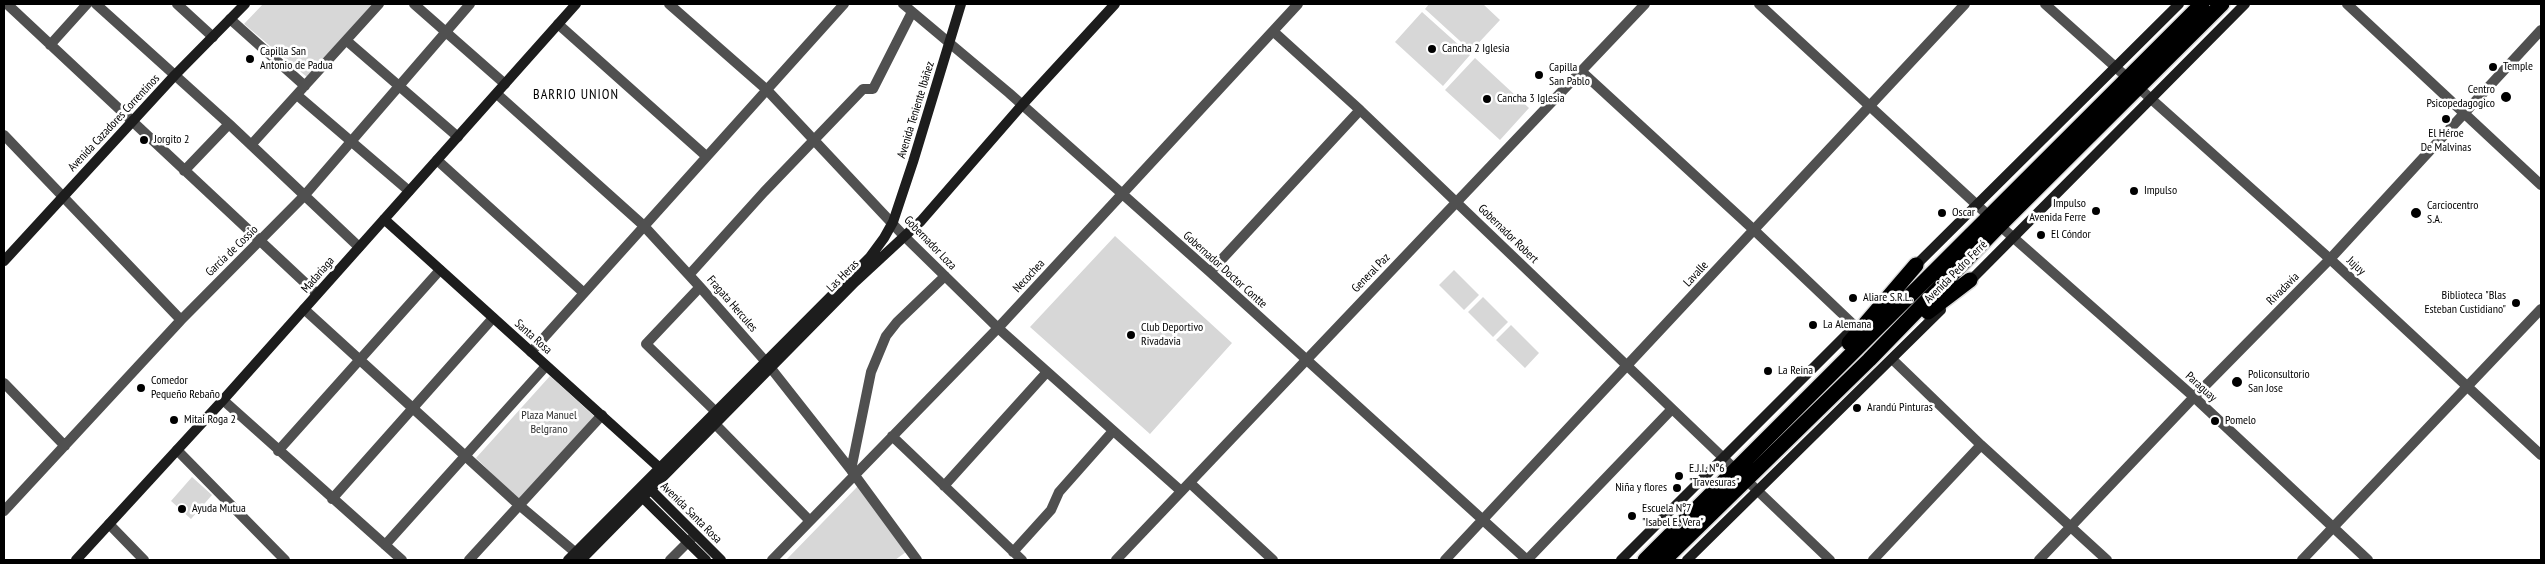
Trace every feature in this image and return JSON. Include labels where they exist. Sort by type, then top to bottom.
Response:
[{"type":"highway","name":"Avenida Pedro Ferré","points":[[1664,560],[1869,360],[1995,222],[2132,83],[2202,4]]},
{"type":"highway","name":"Avenida Pedro Ferré","points":[[2132,83],[2222,4]]},
{"type":"highway","name":"Avenida Pedro Ferré","points":[[1645,560],[1745,481],[1798,406],[1995,222]]},
{"type":"highway","points":[[1798,406],[1916,265]]},
{"type":"highway","points":[[1869,360],[1970,280]]},
{"type":"main road","name":"Avenida Cazadores Correntinos","points":[[4,261],[175,75],[245,4]]},
{"type":"main road","name":"Madariaga","points":[[76,560],[304,309],[576,4]]},
{"type":"main road","name":"Avenida Teniente Ibáñez","points":[[893,222],[961,4]]},
{"type":"main road","name":"Las Heras","points":[[568,560],[580,557],[716,412],[921,221],[1022,105],[1116,4]]},
{"type":"main road","points":[[1621,560],[2179,4]]},
{"type":"main road","name":"Avenida Pedro Ferré","points":[[1687,560],[1745,481],[1892,359],[2245,4]]},
{"type":"main road","name":"Santa Rosa","points":[[384,219],[662,470]]},
{"type":"main road","name":"Las Heras","points":[[662,470],[716,424],[768,365],[870,257],[893,222]]},
{"type":"main road","name":"Avenida Santa Rosa","points":[[643,490],[692,538],[721,560]]},
{"type":"main road","name":"Avenida Santa Rosa","points":[[692,538],[706,560]]},
{"type":"street","points":[[7,4],[316,294]]},
{"type":"street","points":[[50,45],[87,4]]},
{"type":"street","points":[[96,4],[230,124],[359,247]]},
{"type":"street","points":[[176,4],[213,36]]},
{"type":"street","points":[[251,145],[379,4]]},
{"type":"street","points":[[414,4],[505,84]]},
{"type":"street","name":"García de Cossio","points":[[4,511],[181,320],[249,249],[260,242],[304,196],[447,33],[470,4]]},
{"type":"street","name":"Gobernador Loza","points":[[669,4],[767,90],[893,222],[904,236],[998,328],[1181,491]]},
{"type":"street","points":[[531,352],[643,225],[844,4]]},
{"type":"street","name":"Gobernador Doctor Contte","points":[[903,4],[949,41],[1210,272],[1527,560]]},
{"type":"street","name":"Necochea","points":[[772,560],[810,521],[852,473],[892,436],[998,328],[1298,4]]},
{"type":"street","name":"General Paz","points":[[1116,560],[1645,4]]},
{"type":"street","name":"Paraguay","points":[[1759,4],[1995,222],[2194,397],[2368,560]]},
{"type":"street","name":"Lavalle","points":[[1445,560],[1628,367],[1965,4]]},
{"type":"street","name":"Jujuy","points":[[2045,4],[2330,259],[2541,456]]},
{"type":"street","points":[[2347,4],[2541,185]]},
{"type":"street","points":[[689,275],[813,140],[863,89],[873,89],[912,12]]},
{"type":"street","points":[[230,19],[305,86]]},
{"type":"street","points":[[558,24],[706,156]]},
{"type":"street","name":"Rivadavia","points":[[2039,560],[2194,397],[2330,259],[2541,30]]},
{"type":"street","name":"Gobernador Robert","points":[[1274,32],[1360,110],[1745,481],[1830,560]]},
{"type":"street","points":[[347,41],[458,137]]},
{"type":"street","points":[[1581,71],[1754,230],[1854,326]]},
{"type":"street","name":"Fragata Hercules","points":[[497,94],[643,225],[700,287],[768,365],[852,473],[912,558]]},
{"type":"street","points":[[297,95],[409,191]]},
{"type":"street","points":[[1210,272],[1360,110]]},
{"type":"street","points":[[184,171],[230,124]]},
{"type":"street","points":[[4,135],[181,320]]},
{"type":"street","points":[[437,160],[584,293]]},
{"type":"street","points":[[278,451],[440,270]]},
{"type":"street","points":[[852,473],[872,372],[886,336],[897,322],[945,276]]},
{"type":"street","points":[[700,287],[646,344],[716,412]]},
{"type":"street","points":[[304,309],[519,505],[580,557]]},
{"type":"street","points":[[2302,560],[2541,309]]},
{"type":"street","points":[[332,499],[411,407],[493,318]]},
{"type":"street","points":[[1892,359],[1981,445],[2108,560]]},
{"type":"street","points":[[384,545],[546,366]]},
{"type":"street","points":[[944,486],[1046,372]]},
{"type":"street","points":[[4,383],[64,446]]},
{"type":"street","points":[[222,400],[402,560]]},
{"type":"street","points":[[1527,560],[1672,410]]},
{"type":"street","points":[[468,560],[602,415]]},
{"type":"street","points":[[716,424],[810,521]]},
{"type":"street","points":[[1014,552],[1051,510],[1058,492],[1113,431]]},
{"type":"street","points":[[892,436],[1022,560]]},
{"type":"street","points":[[1872,560],[1981,445]]},
{"type":"street","points":[[177,450],[286,560]]},
{"type":"street","points":[[1190,482],[1273,560]]},
{"type":"street","points":[[109,524],[144,560]]},
{"type":"street","points":[[670,560],[692,538]]},
{"type":"green space","points":[[263,4],[374,4],[308,78],[244,24]]},
{"type":"green space","points":[[1429,4],[1483,4],[1500,20],[1471,51],[1425,9]]},
{"type":"green space","name":"Cancha 2 Iglesia","points":[[1422,12],[1470,55],[1443,86],[1395,42]]},
{"type":"green space","name":"Cancha 3 Iglesia","points":[[1475,58],[1529,108],[1500,140],[1445,90]]},
{"type":"green space","name":"Club Deportivo Rivadavia","points":[[1115,236],[1232,343],[1150,434],[1030,327]]},
{"type":"green space","points":[[1454,270],[1479,295],[1464,310],[1439,285]]},
{"type":"green space","points":[[1483,297],[1508,322],[1493,337],[1468,312]]},
{"type":"green space","points":[[1511,325],[1539,353],[1525,368],[1496,340]]},
{"type":"green space","name":"Plaza Manuel Belgrano","points":[[550,376],[595,417],[519,500],[476,458]]},
{"type":"green space","points":[[192,477],[212,495],[191,519],[171,501]]},
{"type":"green space","points":[[858,486],[906,552],[895,560],[786,560]]},
{"type":"place","name":"Cancha 2 Iglesia","points":[[1432,49]]},
{"type":"place","name":"Capilla San Antonio de Padua","points":[[250,59]]},
{"type":"place","name":"Temple","points":[[2493,67]]},
{"type":"place","name":"Capilla San Pablo","points":[[1539,75]]},
{"type":"place","name":"Centro Psicopedagogico","points":[[2506,97]]},
{"type":"place","name":"Cancha 3 Iglesia","points":[[1487,99]]},
{"type":"place","name":"El Héroe De Malvinas","points":[[2446,119]]},
{"type":"place","name":"Jorgito 2","points":[[144,140]]},
{"type":"place","name":"Impulso","points":[[2134,191]]},
{"type":"place","name":"Impulso Avenida Ferre","points":[[2096,211]]},
{"type":"place","name":"Oscar","points":[[1942,213]]},
{"type":"place","name":"Carciocentro S.A.","points":[[2416,213]]},
{"type":"place","name":"El Cóndor","points":[[2041,235]]},
{"type":"place","name":"Aliare S.R.L.","points":[[1853,298]]},
{"type":"place","name":"Biblioteca \"Blas Esteban Custidiano\"","points":[[2516,303]]},
{"type":"place","name":"La Alemana","points":[[1813,325]]},
{"type":"place","name":"Club Deportivo Rivadavia","points":[[1131,335]]},
{"type":"place","name":"La Reina","points":[[1768,371]]},
{"type":"place","name":"Policonsultorio San Jose","points":[[2237,382]]},
{"type":"place","name":"Comedor Pequeño Rebaño","points":[[141,388]]},
{"type":"place","name":"Arandú Pinturas","points":[[1857,408]]},
{"type":"place","name":"Mitai Roga 2","points":[[174,420]]},
{"type":"place","name":"Pomelo","points":[[2215,421]]},
{"type":"place","name":"E.J.I. Nº6 \"Travesuras\"","points":[[1679,476]]},
{"type":"place","name":"Niña y flores","points":[[1677,488]]},
{"type":"place","name":"Ayuda Mutua","points":[[182,509]]},
{"type":"place","name":"Escuela Nº7 \"Isabel E. Vera\"","points":[[1632,516]]},
{"type":"district","name":"BARRIO UNION","points":[[576,95]]}]
